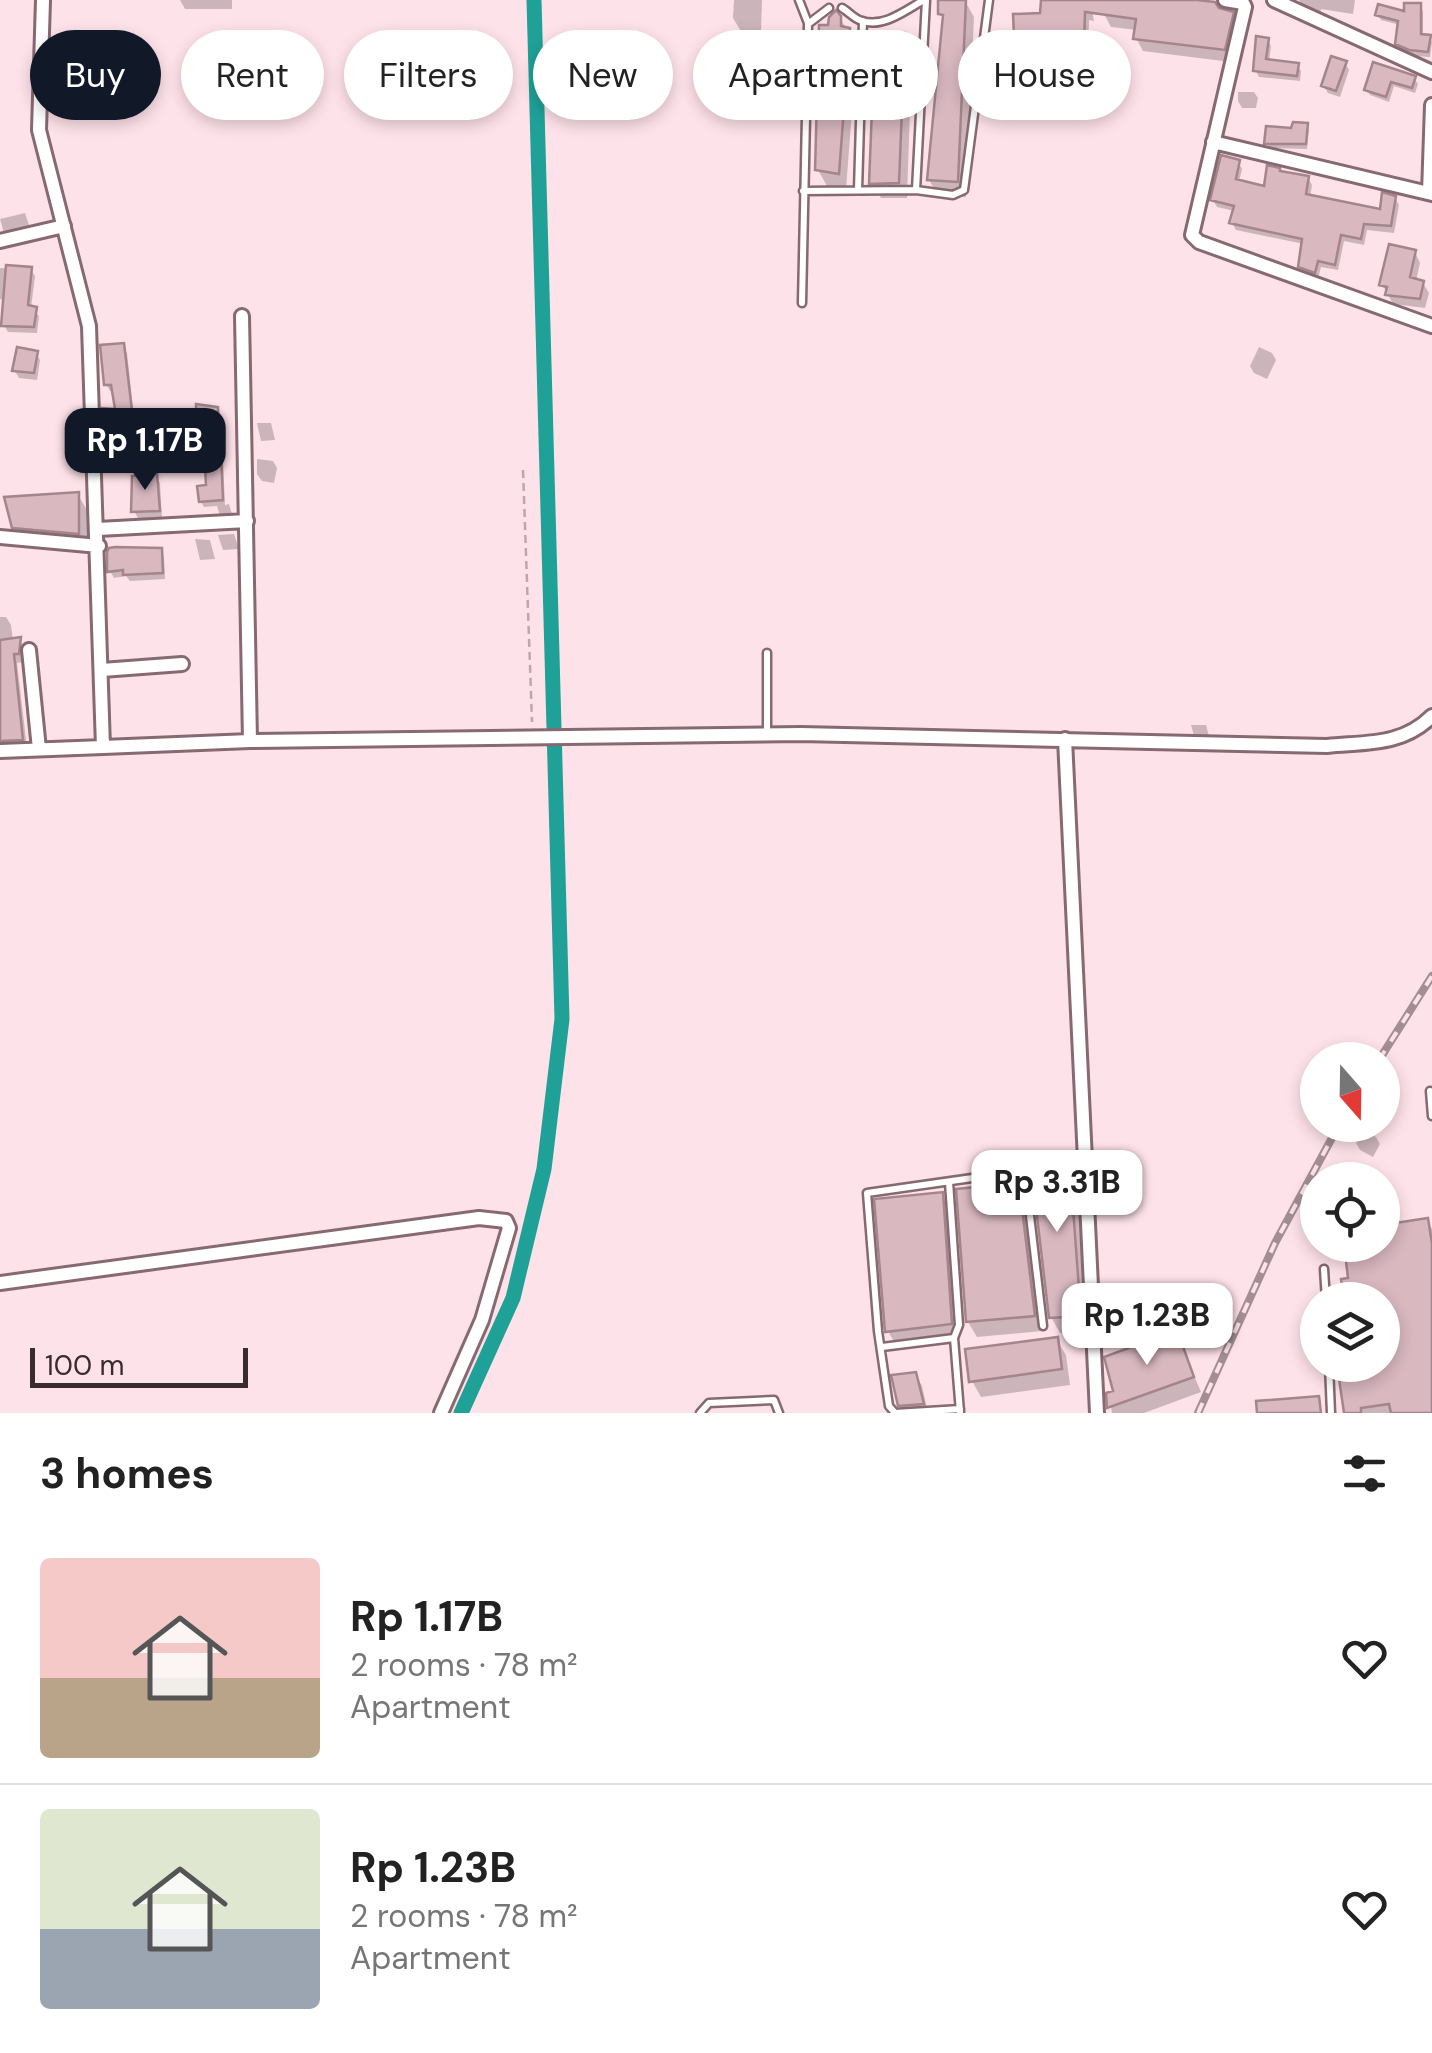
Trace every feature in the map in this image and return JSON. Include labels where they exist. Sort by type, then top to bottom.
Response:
[{"type":"street","points":[[43,0],[39,130],[89,326],[102,747]]},
{"type":"street","points":[[1225,0],[1246,7],[1192,235],[1199,242],[1432,326]]},
{"type":"street","points":[[1274,0],[1432,72]]},
{"type":"street","points":[[1212,142],[1430,194],[1432,105]]},
{"type":"street","points":[[0,242],[64,226]]},
{"type":"street","points":[[242,316],[250,742]]},
{"type":"street","points":[[98,530],[246,521]]},
{"type":"street","points":[[0,537],[98,546]]},
{"type":"street","points":[[29,650],[39,750]]},
{"type":"street","points":[[102,670],[182,664]]},
{"type":"street","points":[[0,751],[250,742],[767,734],[1326,746],[1378,743],[1408,736],[1432,716]]},
{"type":"street","points":[[1065,739],[1097,1413]]},
{"type":"street","points":[[0,1283],[460,1220],[502,1220],[509,1228],[482,1320],[441,1413]]},
{"type":"lane","points":[[799,0],[808,24],[802,304]]},
{"type":"lane","points":[[842,8],[863,21],[885,20],[925,0],[916,190]]},
{"type":"lane","points":[[803,191],[916,190],[954,195],[967,186],[989,0]]},
{"type":"lane","points":[[808,24],[829,8]]},
{"type":"lane","points":[[858,190],[863,21]]},
{"type":"lane","points":[[767,654],[767,734]]},
{"type":"lane","points":[[1430,1091],[1432,1116]]},
{"type":"lane","points":[[948,1182],[959,1325],[954,1338],[960,1411],[890,1409],[867,1194],[1021,1171],[1025,1174],[1043,1326]]},
{"type":"lane","points":[[1324,1269],[1325,1282]]},
{"type":"lane","points":[[882,1348],[954,1338]]},
{"type":"lane","points":[[1330,1382],[1331,1413]]},
{"type":"lane","points":[[700,1413],[709,1403],[774,1400],[778,1413]]},
{"type":"path","points":[[523,470],[535,738]]},
{"type":"building","points":[[938,0],[966,0],[965,30],[958,30],[958,182],[927,180],[933,120],[938,120],[943,15],[938,14]]},
{"type":"building","points":[[1041,0],[1197,0],[1215,2],[1219,8],[1234,12],[1225,50],[1133,39],[1136,19],[1085,12],[1084,30],[1014,30],[1013,14],[1040,13]]},
{"type":"building","points":[[1404,3],[1421,3],[1421,34],[1431,35],[1428,52],[1395,44],[1398,21],[1375,15],[1378,4],[1404,11]]},
{"type":"building","points":[[836,10],[841,26],[850,30],[819,30],[819,25],[828,25]]},
{"type":"building","points":[[1256,36],[1269,38],[1266,59],[1299,63],[1297,76],[1253,71]]},
{"type":"building","points":[[1331,56],[1347,61],[1336,91],[1321,86]]},
{"type":"building","points":[[1373,62],[1416,76],[1412,88],[1391,82],[1386,97],[1364,90]]},
{"type":"building","points":[[816,120],[843,120],[839,174],[815,170]]},
{"type":"building","points":[[872,120],[902,120],[899,183],[869,184]]},
{"type":"building","points":[[1293,122],[1308,123],[1306,144],[1264,144],[1266,126],[1291,128]]},
{"type":"building","points":[[1221,155],[1240,160],[1236,179],[1264,186],[1267,165],[1309,176],[1306,194],[1380,209],[1382,192],[1396,196],[1391,226],[1364,224],[1361,239],[1341,235],[1335,265],[1318,261],[1315,273],[1298,267],[1302,239],[1229,223],[1234,206],[1210,200]]},
{"type":"building","points":[[1389,244],[1416,250],[1410,277],[1424,281],[1420,299],[1385,295],[1387,287],[1379,285]]},
{"type":"building","points":[[6,265],[32,267],[28,305],[37,307],[34,327],[1,326]]},
{"type":"building","points":[[124,343],[134,428],[105,433],[102,408],[115,409],[111,385],[104,385],[100,345]]},
{"type":"building","points":[[17,347],[38,351],[34,373],[12,371]]},
{"type":"building","points":[[196,404],[218,407],[219,438],[196,439]]},
{"type":"building","points":[[181,439],[180,462],[151,464],[151,441]]},
{"type":"building","points":[[204,449],[221,451],[223,500],[199,502],[197,486],[206,485]]},
{"type":"building","points":[[157,473],[160,511],[131,512],[132,476]]},
{"type":"building","points":[[79,492],[79,534],[12,528],[4,497]]},
{"type":"building","points":[[115,547],[162,548],[163,573],[107,572],[107,552]]},
{"type":"building","points":[[21,637],[19,654],[14,654],[23,740],[0,741],[0,640]]},
{"type":"building","points":[[1069,1154],[1081,1316],[1049,1318],[1033,1182],[1037,1182],[1035,1157]]},
{"type":"building","points":[[1019,1183],[1035,1316],[966,1322],[956,1189]]},
{"type":"building","points":[[943,1192],[952,1324],[885,1332],[874,1199]]},
{"type":"building","points":[[1428,1218],[1432,1244],[1432,1413],[1391,1413],[1389,1404],[1361,1408],[1361,1413],[1344,1413],[1339,1382],[1400,1382],[1400,1282],[1341,1279],[1348,1278],[1346,1262],[1400,1262],[1400,1222]]},
{"type":"building","points":[[1177,1330],[1194,1377],[1107,1408],[1106,1393],[1113,1391],[1104,1357]]},
{"type":"building","points":[[1058,1337],[1062,1369],[969,1382],[965,1349]]},
{"type":"building","points":[[916,1372],[924,1404],[898,1406],[891,1375]]},
{"type":"building","points":[[1319,1396],[1321,1413],[1257,1413],[1256,1401]]},
{"type":"waterway","points":[[461,1413],[513,1298],[544,1169],[562,1019],[534,0]]},
{"type":"railway","points":[[1390,1042],[1432,976]]},
{"type":"railway","points":[[1198,1413],[1275,1243],[1330,1142]]}]
